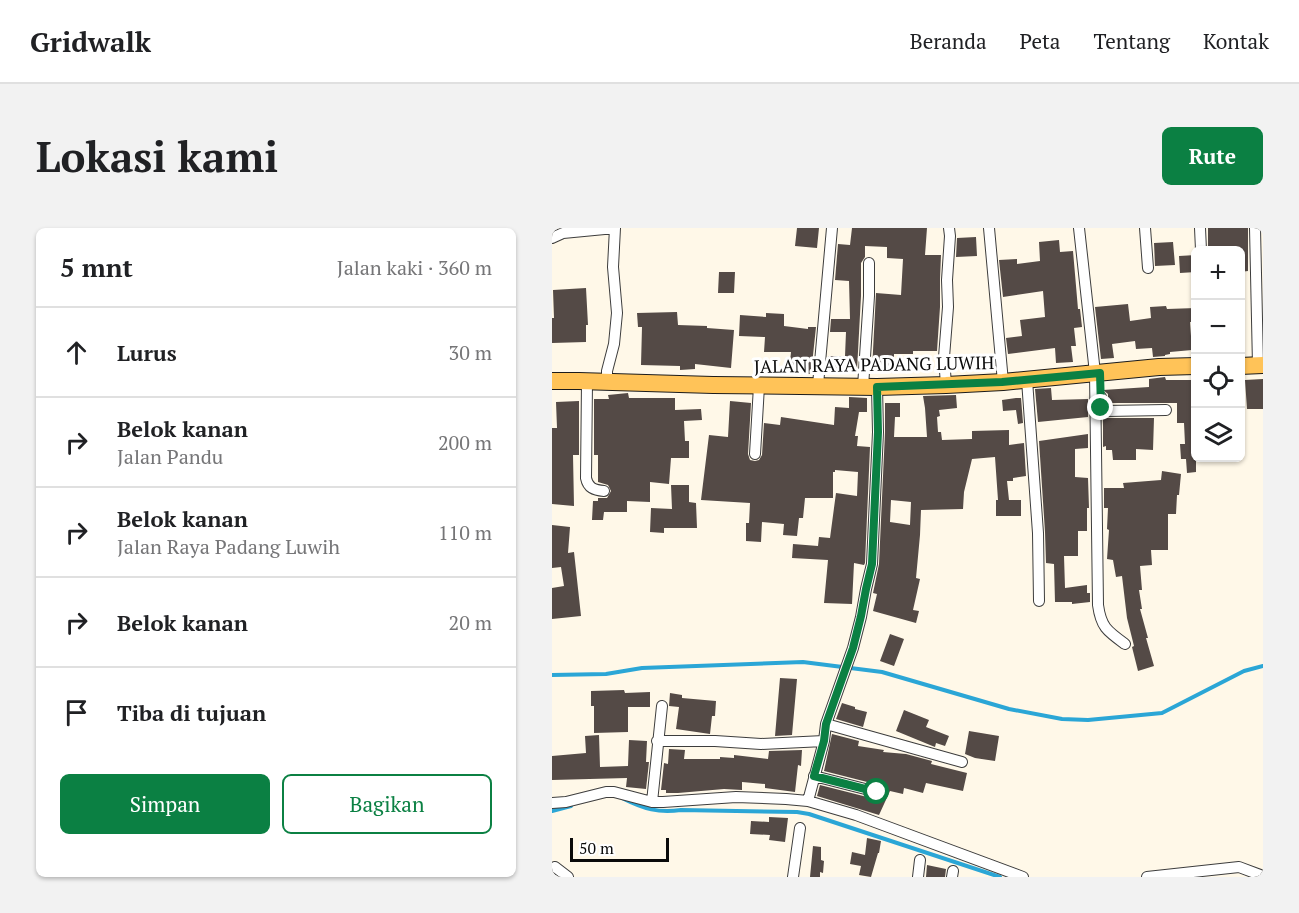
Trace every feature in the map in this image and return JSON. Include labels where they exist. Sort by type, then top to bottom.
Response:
[{"type":"main road","points":[[1245,366],[1261,365]]},
{"type":"main road","name":"JALAN RAYA PADANG LUWIH","points":[[552,381],[870,387],[1002,382],[1159,367],[1191,366]]},
{"type":"street","points":[[552,238],[563,233],[615,228],[613,267],[617,313],[607,382]]},
{"type":"street","points":[[818,385],[832,228]]},
{"type":"street","points":[[946,385],[944,357],[948,307],[949,228]]},
{"type":"street","points":[[989,228],[1002,382]]},
{"type":"street","points":[[1078,228],[1102,411],[1166,410]]},
{"type":"street","points":[[1145,228],[1148,268]]},
{"type":"street","points":[[1200,228],[1201,246]]},
{"type":"street","points":[[1255,228],[1261,365]]},
{"type":"street","points":[[808,801],[824,741],[826,724],[856,637],[872,564],[878,432],[870,387],[869,263]]},
{"type":"street","points":[[1098,373],[1098,605],[1103,625],[1108,632],[1125,644]]},
{"type":"street","points":[[1027,380],[1038,533],[1039,601]]},
{"type":"street","points":[[587,382],[586,478],[591,488],[604,491]]},
{"type":"street","points":[[755,454],[759,386]]},
{"type":"street","points":[[652,802],[662,706]]},
{"type":"street","points":[[826,724],[962,762]]},
{"type":"street","points":[[657,741],[761,744],[824,741]]},
{"type":"street","points":[[814,776],[877,792]]},
{"type":"street","points":[[552,803],[566,802],[606,792],[652,802],[683,802],[736,797],[808,801],[865,818],[1023,877]]},
{"type":"street","points":[[793,877],[800,828]]},
{"type":"street","points":[[918,877],[920,860]]},
{"type":"street","points":[[555,867],[568,877]]},
{"type":"street","points":[[1147,877],[1239,867],[1263,876]]},
{"type":"building","points":[[797,228],[819,228],[817,248],[795,246]]},
{"type":"building","points":[[852,228],[927,228],[925,255],[941,255],[937,351],[894,354],[894,373],[877,373],[877,370],[872,370],[876,293],[901,295],[903,259],[887,258],[887,247],[865,246],[865,257],[861,263],[857,370],[827,370],[828,356],[845,356],[846,332],[830,332],[831,319],[850,319],[849,281],[835,280],[838,244],[850,245]]},
{"type":"building","points":[[1208,228],[1248,228],[1248,271],[1245,271],[1245,246],[1208,246]]},
{"type":"building","points":[[976,237],[977,256],[956,257],[957,238]]},
{"type":"building","points":[[1059,240],[1060,252],[1073,251],[1078,309],[1080,309],[1082,327],[1074,328],[1076,346],[1071,346],[1073,362],[1056,363],[1055,348],[1008,354],[1006,338],[1022,336],[1020,320],[1045,317],[1043,291],[1003,297],[999,260],[1017,259],[1017,264],[1040,261],[1039,242]]},
{"type":"building","points":[[1173,242],[1175,265],[1155,266],[1154,243]]},
{"type":"building","points":[[1191,255],[1191,272],[1180,273],[1179,256]]},
{"type":"building","points":[[719,272],[735,272],[734,293],[718,293]]},
{"type":"building","points":[[586,288],[588,325],[586,325],[586,342],[552,343],[553,290]]},
{"type":"building","points":[[1128,304],[1130,321],[1151,318],[1150,307],[1191,308],[1191,350],[1170,352],[1165,356],[1153,357],[1152,348],[1136,349],[1135,341],[1112,344],[1114,358],[1101,359],[1095,307]]},
{"type":"building","points":[[677,312],[678,325],[734,330],[731,368],[695,364],[695,369],[680,370],[680,366],[641,365],[642,327],[638,327],[637,313]]},
{"type":"building","points":[[766,313],[784,314],[784,326],[808,329],[808,327],[816,327],[811,374],[789,372],[791,352],[764,352],[765,337],[739,336],[740,315],[766,317]]},
{"type":"building","points":[[1165,377],[1166,380],[1191,380],[1191,462],[1196,462],[1196,472],[1187,473],[1186,459],[1181,459],[1180,444],[1185,444],[1184,423],[1177,423],[1177,403],[1108,403],[1108,394],[1103,390],[1149,387],[1149,379]]},
{"type":"building","points":[[1263,379],[1263,409],[1247,409],[1245,380]]},
{"type":"building","points":[[1051,388],[1052,400],[1088,399],[1088,417],[1038,422],[1035,389]]},
{"type":"building","points":[[628,393],[629,398],[675,398],[675,410],[701,409],[702,420],[684,421],[685,441],[689,441],[689,458],[671,458],[669,484],[650,482],[650,502],[627,501],[627,512],[604,512],[603,520],[592,520],[593,501],[598,501],[598,498],[607,498],[611,491],[608,485],[598,482],[598,455],[594,455],[594,399],[609,399],[608,395]]},
{"type":"building","points":[[956,395],[957,408],[939,410],[938,432],[941,432],[942,440],[972,439],[972,431],[1009,430],[1009,445],[1024,443],[1026,476],[1007,481],[1009,500],[1021,500],[1021,516],[996,516],[996,500],[998,500],[995,457],[972,459],[964,492],[963,509],[921,510],[916,578],[920,579],[913,610],[919,611],[916,623],[873,611],[877,594],[873,593],[879,564],[885,403],[900,403],[900,417],[895,417],[894,437],[927,437],[923,396]],"holes":[[[891,500],[911,502],[910,525],[890,522]]]},
{"type":"building","points":[[849,397],[867,398],[867,412],[859,412],[855,436],[858,436],[857,446],[870,447],[865,563],[864,565],[854,563],[852,604],[824,603],[828,560],[792,558],[793,544],[818,546],[819,537],[830,538],[836,493],[857,496],[858,472],[835,470],[833,472],[833,498],[805,498],[803,518],[799,518],[797,536],[783,535],[784,524],[762,522],[761,542],[746,541],[746,523],[749,523],[750,503],[701,500],[709,435],[728,437],[730,401],[751,403],[748,454],[750,460],[755,461],[759,460],[762,455],[764,423],[780,425],[781,417],[834,425],[835,407],[849,408]]},
{"type":"building","points":[[1021,398],[1023,423],[1018,424],[1016,410],[1003,411],[1002,400]]},
{"type":"building","points":[[579,401],[579,455],[573,455],[574,506],[552,504],[552,428],[557,428],[556,402]]},
{"type":"building","points":[[1103,418],[1154,418],[1153,450],[1136,449],[1136,460],[1113,460],[1112,450],[1106,450],[1106,446],[1103,447]]},
{"type":"building","points":[[1088,434],[1088,448],[1075,449],[1075,477],[1088,478],[1087,531],[1078,531],[1078,556],[1064,556],[1065,588],[1087,585],[1090,602],[1072,604],[1072,602],[1055,602],[1054,564],[1046,563],[1039,441]]},
{"type":"building","points":[[1162,471],[1181,474],[1179,495],[1177,495],[1176,514],[1168,514],[1168,550],[1151,550],[1152,565],[1140,566],[1142,590],[1139,590],[1142,609],[1140,609],[1154,666],[1138,671],[1127,618],[1122,576],[1116,577],[1113,560],[1107,559],[1109,530],[1107,529],[1108,508],[1104,508],[1104,488],[1124,488],[1123,483],[1161,480]]},
{"type":"building","points":[[671,485],[689,485],[689,502],[696,503],[697,528],[664,528],[664,533],[650,532],[651,508],[672,509]]},
{"type":"building","points":[[552,525],[570,527],[568,553],[574,552],[581,616],[552,619],[552,588],[564,586],[561,567],[552,568]]},
{"type":"building","points":[[890,634],[904,639],[894,666],[880,661]]},
{"type":"building","points":[[780,678],[797,679],[792,735],[775,736]]},
{"type":"building","points":[[624,690],[625,693],[650,692],[650,707],[628,707],[628,732],[594,733],[594,706],[591,706],[591,691]]},
{"type":"building","points":[[670,693],[682,695],[682,698],[716,701],[710,734],[676,729],[679,707],[669,706]]},
{"type":"building","points":[[842,703],[867,712],[863,727],[836,719]]},
{"type":"building","points":[[904,710],[929,720],[926,727],[949,736],[945,746],[936,743],[935,747],[896,731]]},
{"type":"building","points":[[969,731],[999,736],[995,761],[965,754]]},
{"type":"building","points":[[832,734],[859,741],[858,746],[884,750],[883,752],[906,754],[932,761],[931,764],[967,773],[963,791],[926,783],[923,793],[904,788],[903,794],[890,791],[879,815],[817,796],[820,785],[875,799],[882,798],[884,793],[883,787],[879,785],[824,771]]},
{"type":"building","points":[[599,735],[600,767],[628,766],[629,740],[647,741],[646,762],[649,762],[646,789],[626,787],[627,778],[552,780],[552,756],[586,753],[585,736]]},
{"type":"building","points":[[669,749],[685,750],[684,759],[734,758],[734,755],[768,759],[769,751],[802,750],[795,792],[765,788],[765,784],[742,782],[742,790],[666,793],[666,790],[661,790],[664,763],[668,764]]},
{"type":"building","points":[[769,817],[788,818],[785,842],[769,840],[770,835],[750,834],[751,821],[769,822]]},
{"type":"building","points":[[867,838],[881,841],[871,877],[859,875],[861,866],[850,864],[852,852],[865,855]]},
{"type":"building","points":[[813,846],[821,847],[821,860],[824,861],[823,873],[820,872],[820,877],[810,877]]},
{"type":"building","points":[[927,865],[946,869],[945,877],[926,877]]},
{"type":"waterway","points":[[552,675],[606,674],[642,668],[803,662],[882,672],[1009,709],[1062,719],[1088,720],[1162,713],[1244,671],[1263,666]]},
{"type":"waterway","points":[[624,799],[645,808],[658,810],[809,814],[1000,877]]},
{"type":"waterway","points":[[552,811],[571,806]]},
{"type":"route","points":[[877,792],[814,776],[824,741],[826,724],[853,648],[872,564],[878,432],[877,387],[1002,382],[1100,373],[1101,408]]}]
